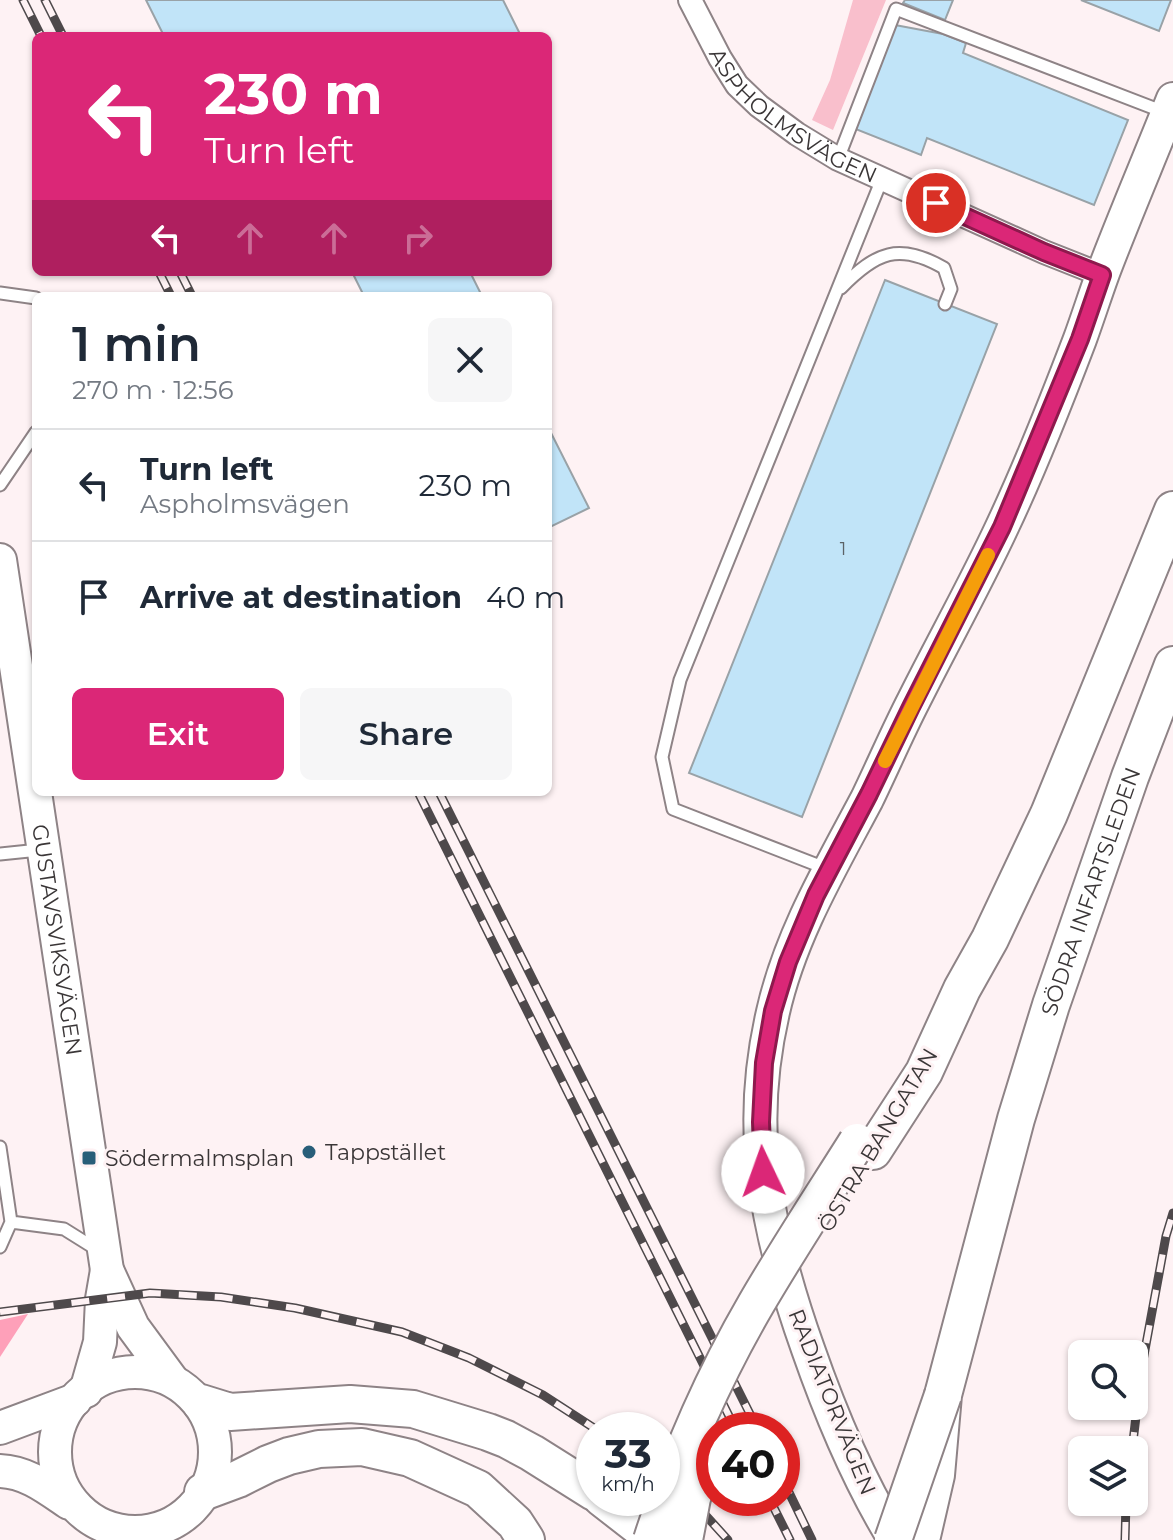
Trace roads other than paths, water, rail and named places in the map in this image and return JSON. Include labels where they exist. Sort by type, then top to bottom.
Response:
[{"type":"main road","points":[[624,1516],[654,1540],[670,1490],[699,1419],[757,1303],[865,1146],[907,1060],[962,989],[990,939],[1049,814],[1173,510]]},
{"type":"main road","name":"SÖDRA INFARTSLEDEN","points":[[943,1395],[1016,1119],[1051,1005],[1130,777],[1173,665]]},
{"type":"main road","name":"ÖSTRA BANGATAN","points":[[724,1412],[747,1357],[816,1240],[865,1146]]},
{"type":"main road","points":[[894,1540],[943,1395]]},
{"type":"main road","points":[[921,1540],[936,1475],[943,1395]]},
{"type":"main road","points":[[201,1403],[230,1412],[350,1404],[413,1409],[506,1439],[576,1481]]},
{"type":"main road","points":[[190,1514],[238,1479],[268,1464],[319,1449],[362,1447],[410,1458],[478,1489],[515,1523],[526,1540]]},
{"type":"main road","name":"ÖSTRA BANGATAN","points":[[684,1540],[696,1487]]},
{"type":"street","name":"ASPHOLMSVÄGEN","points":[[690,0],[737,85],[797,134],[838,159],[1102,275]]},
{"type":"street","name":"RADIATORVÄGEN","points":[[894,1540],[854,1465],[821,1386],[792,1304],[771,1220],[763,1172],[761,1122],[763,1078],[773,1011],[788,962],[816,895],[1002,527],[1080,339],[1102,275],[1170,106]]},
{"type":"street","name":"GUSTAVSVIKSVÄGEN","points":[[0,560],[32,776]]},
{"type":"street","name":"GUSTAVSVIKSVÄGEN","points":[[35,796],[105,1262],[100,1342],[80,1396]]},
{"type":"street","name":"GUSTAVSVIKSVÄGEN","points":[[105,1262],[133,1327],[172,1380]]},
{"type":"street","points":[[0,1471],[35,1480],[97,1525],[128,1534],[153,1531],[190,1514],[215,1463],[216,1431],[201,1403],[172,1380],[146,1372],[105,1377],[80,1396],[62,1419],[54,1444],[57,1478],[67,1497],[97,1525]]},
{"type":"street","points":[[0,1428],[80,1396]]},
{"type":"lane","points":[[838,159],[898,5],[1170,106]]},
{"type":"lane","points":[[829,870],[673,809],[662,757],[680,680],[882,179]]},
{"type":"lane","points":[[835,294],[860,268],[883,256],[901,253],[925,257],[944,268],[951,289],[945,304]]},
{"type":"lane","points":[[0,293],[32,297]]},
{"type":"lane","points":[[0,485],[32,438]]},
{"type":"lane","points":[[0,854],[43,850]]},
{"type":"lane","points":[[0,1147],[11,1222],[0,1247]]},
{"type":"lane","points":[[11,1222],[64,1229],[105,1262]]},
{"type":"railway","points":[[23,0],[39,32]]},
{"type":"railway","points":[[45,0],[61,32]]},
{"type":"railway","points":[[161,276],[169,292]]},
{"type":"railway","points":[[182,276],[190,292]]},
{"type":"railway","points":[[420,796],[727,1412]]},
{"type":"railway","points":[[441,796],[749,1412]]},
{"type":"railway","points":[[1134,1436],[1142,1366],[1173,1213]]},
{"type":"railway","points":[[0,1312],[150,1293],[221,1297],[295,1308],[402,1332],[469,1358],[543,1395],[576,1416]]},
{"type":"railway","points":[[680,1487],[728,1540]]},
{"type":"railway","points":[[800,1515],[812,1540]]},
{"type":"railway","points":[[778,1516],[790,1540]]},
{"type":"railway","points":[[1125,1540],[1126,1516]]},
{"type":"place","name":"Tappstället","points":[[309,1152]]},
{"type":"place","name":"Södermalmsplan","points":[[89,1158]]}]
